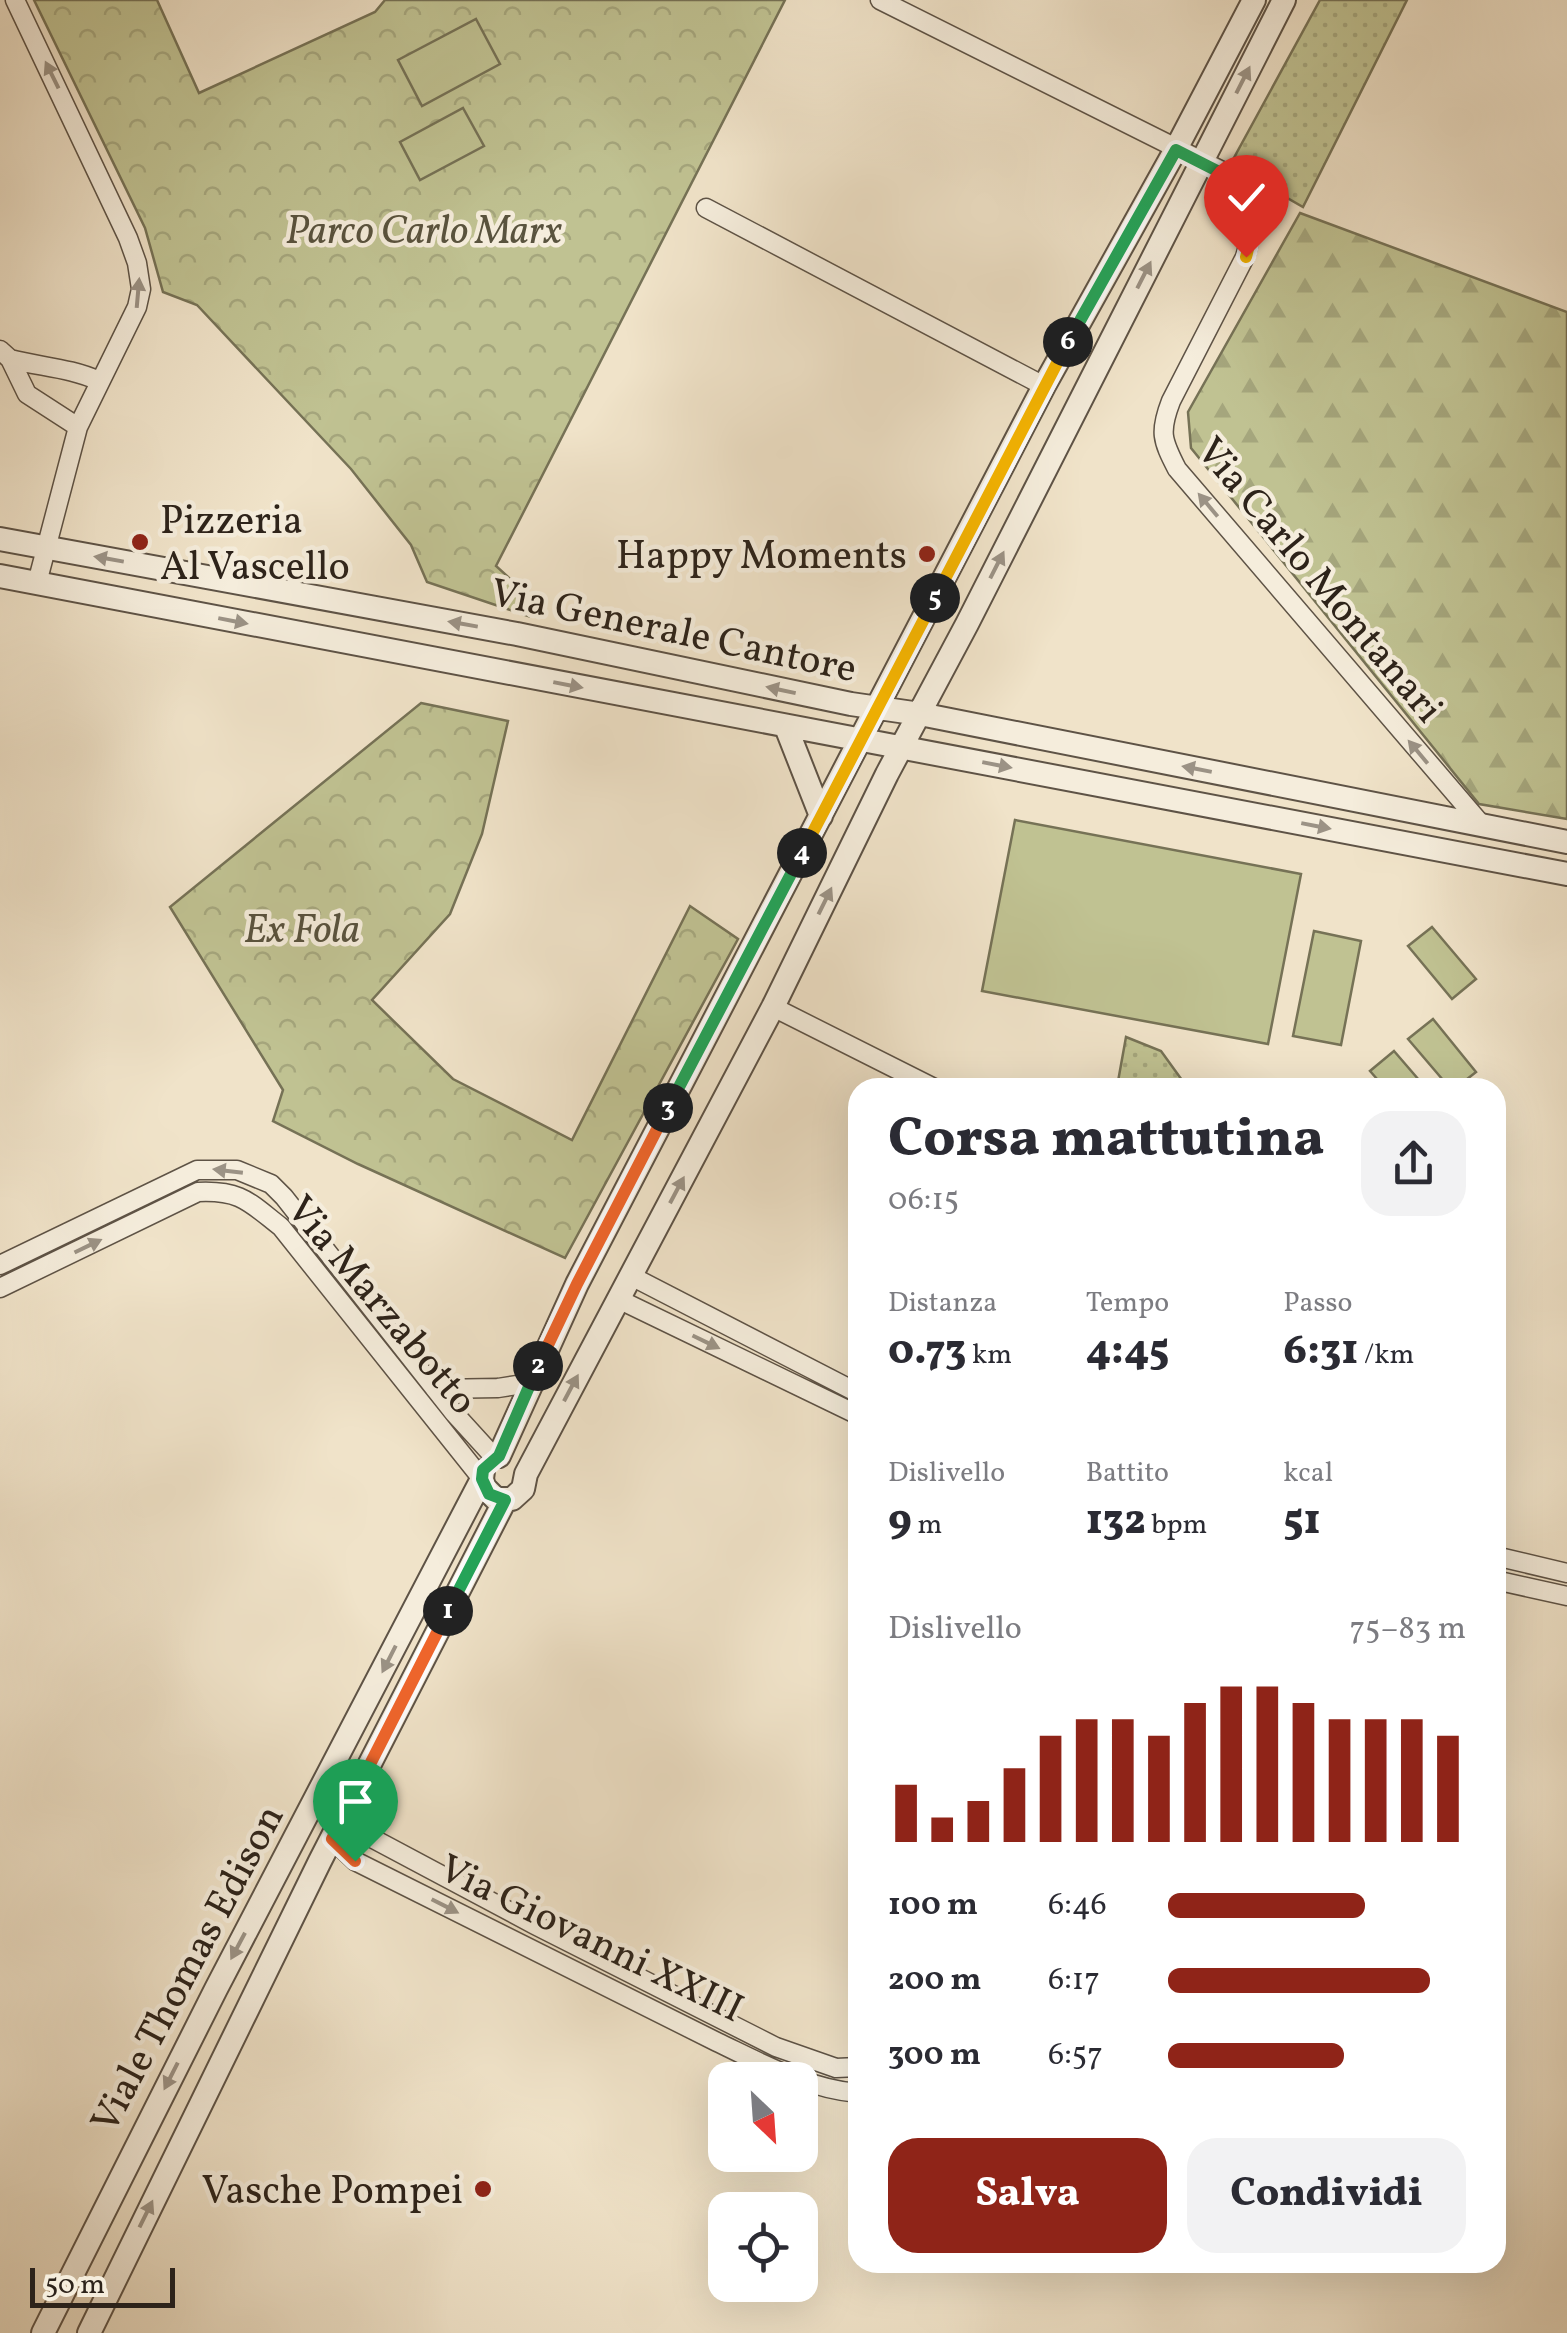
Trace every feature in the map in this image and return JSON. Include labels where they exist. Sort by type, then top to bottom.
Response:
[{"type":"street","points":[[15,0],[138,263],[141,289],[137,307],[78,426],[38,583]]},
{"type":"street","name":"Via Carlo Montanari","points":[[880,0],[1232,176],[1246,194],[1252,235],[1246,257],[1171,400],[1162,424],[1166,445],[1178,469],[1482,826]]},
{"type":"street","points":[[1254,0],[1176,150],[1044,386],[583,1271],[497,1457],[483,1470],[482,1479],[489,1494],[505,1500],[518,1495],[773,1007],[901,748],[1284,0]]},
{"type":"street","points":[[706,208],[1044,386]]},
{"type":"street","points":[[5,355],[42,367],[74,370],[100,381]]},
{"type":"street","points":[[5,355],[27,394],[78,426]]},
{"type":"street","name":"Via Generale Cantore","points":[[0,539],[517,634],[876,709],[920,714],[1567,842]]},
{"type":"street","name":"Via Generale Cantore","points":[[0,576],[1567,874]]},
{"type":"street","points":[[931,604],[967,624]]},
{"type":"street","points":[[786,727],[822,816]]},
{"type":"street","points":[[773,1007],[914,1078]]},
{"type":"street","name":"Via Marzabotto","points":[[0,1265],[178,1176],[196,1170],[237,1170],[271,1184],[284,1198],[435,1389],[497,1457]]},
{"type":"street","name":"Via Marzabotto","points":[[0,1288],[198,1192],[227,1191],[249,1202],[281,1227],[482,1479]]},
{"type":"street","points":[[631,1276],[848,1388]]},
{"type":"street","points":[[618,1299],[848,1410]]},
{"type":"street","name":"Via Marzabotto","points":[[435,1389],[530,1383]]},
{"type":"street","points":[[497,1457],[516,1460],[526,1474]]},
{"type":"street","name":"Viale Thomas Edison","points":[[43,2333],[207,2006],[482,1479]]},
{"type":"street","name":"Viale Thomas Edison","points":[[88,2333],[505,1500]]},
{"type":"street","points":[[1506,1559],[1567,1573]]},
{"type":"street","points":[[1506,1582],[1567,1596]]},
{"type":"street","name":"Via Giovanni XXIII","points":[[304,1824],[332,1839],[355,1861],[717,2042],[777,2071],[848,2090]]},
{"type":"street","points":[[332,1839],[368,1836],[776,2047],[836,2068],[848,2067]]},
{"type":"green space","name":"Parco Carlo Marx","points":[[34,0],[157,0],[199,93],[375,12],[385,0],[785,0],[496,566],[517,585],[528,616],[427,582],[411,545],[351,469],[197,305],[163,292],[145,228]]},
{"type":"green space","points":[[1320,0],[1407,0],[1303,207],[1230,165]]},
{"type":"green space","points":[[476,19],[500,64],[422,106],[398,60]]},
{"type":"green space","points":[[463,108],[484,146],[420,180],[400,142]]},
{"type":"green space","points":[[1300,213],[1567,312],[1567,819],[1479,804],[1191,448],[1188,412]]},
{"type":"green space","name":"Ex Fola","points":[[421,703],[508,721],[482,834],[450,914],[372,1000],[453,1079],[572,1140],[690,906],[738,939],[565,1258],[273,1121],[283,1090],[170,907]]},
{"type":"green space","points":[[1015,820],[1301,874],[1268,1044],[982,991]]},
{"type":"green space","points":[[1432,927],[1476,979],[1452,999],[1408,946]]},
{"type":"green space","points":[[1314,931],[1361,941],[1341,1045],[1293,1036]]},
{"type":"green space","points":[[1433,1019],[1476,1072],[1468,1078],[1441,1078],[1408,1039]]},
{"type":"green space","points":[[1126,1037],[1161,1051],[1180,1078],[1119,1078]]},
{"type":"green space","points":[[1394,1051],[1417,1078],[1376,1078],[1370,1071]]},
{"type":"place","name":"Pizzeria Al Vascello","points":[[140,542]]},
{"type":"place","name":"Happy Moments","points":[[927,554]]},
{"type":"place","name":"Vasche Pompei","points":[[483,2189]]},
{"type":"route","points":[[355,1861],[332,1839],[505,1500],[489,1494],[484,1487],[483,1470],[499,1456],[577,1284],[1039,394],[1176,150],[1232,176],[1246,194],[1252,235],[1246,257]]}]
